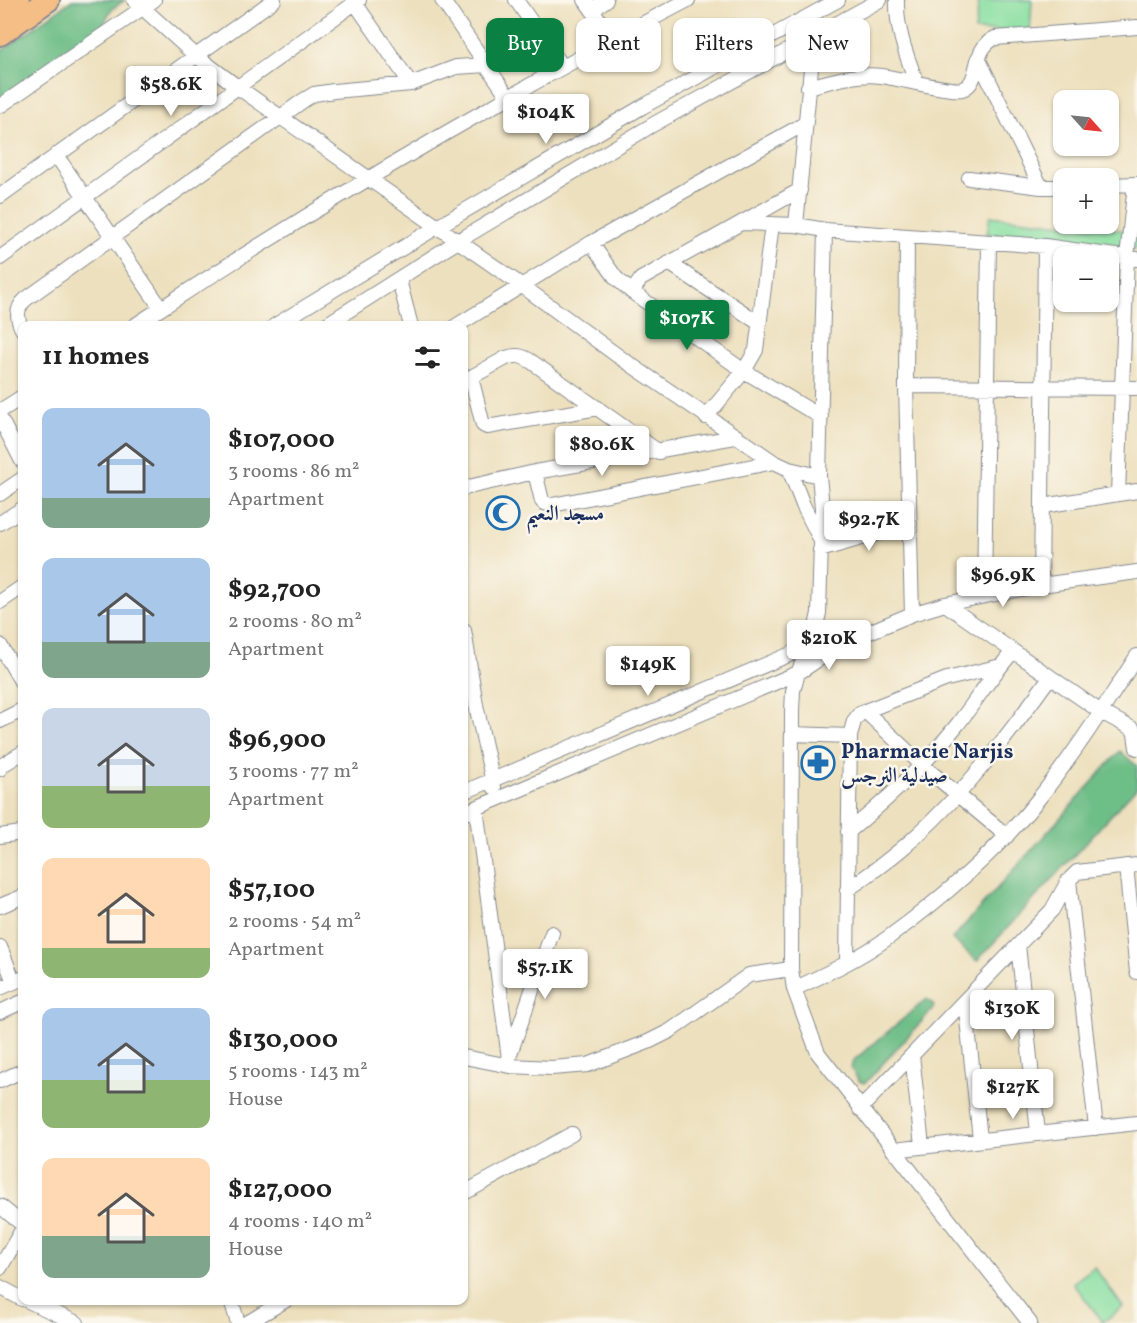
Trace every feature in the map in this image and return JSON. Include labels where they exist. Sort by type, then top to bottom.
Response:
[{"type":"highway","points":[[0,13],[18,0]]},
{"type":"highway","points":[[0,34],[48,0]]},
{"type":"street","points":[[0,106],[138,5],[154,0]]},
{"type":"street","points":[[0,196],[274,0]]},
{"type":"street","points":[[442,0],[486,64]]},
{"type":"street","points":[[516,0],[529,18]]},
{"type":"street","points":[[598,18],[589,5],[606,0]]},
{"type":"street","points":[[653,18],[688,0]]},
{"type":"street","points":[[282,321],[642,107],[838,0]]},
{"type":"street","points":[[848,18],[880,0]]},
{"type":"street","points":[[897,0],[896,15],[900,33],[916,81]]},
{"type":"street","points":[[0,258],[239,88],[356,1],[411,84]]},
{"type":"street","points":[[138,5],[195,55],[239,88],[706,417],[774,462],[789,469],[819,476]]},
{"type":"street","points":[[808,87],[860,76],[878,75],[948,88],[963,88],[970,85],[975,75],[978,58],[987,42],[995,38],[1137,27]]},
{"type":"street","points":[[332,321],[458,241],[654,124],[786,52]]},
{"type":"street","points":[[978,58],[1041,187]]},
{"type":"street","points":[[20,321],[18,316],[21,303],[304,100],[315,94],[334,91],[411,84],[456,67],[486,65]]},
{"type":"street","points":[[491,72],[508,98]]},
{"type":"street","points":[[142,321],[368,178],[554,72]]},
{"type":"street","points":[[796,225],[801,190],[810,72]]},
{"type":"street","points":[[464,321],[591,243],[806,123]]},
{"type":"street","points":[[57,155],[161,308]]},
{"type":"street","points":[[969,178],[1053,187]]},
{"type":"street","points":[[1118,494],[1122,387],[1136,184],[1119,185]]},
{"type":"street","points":[[632,292],[641,279],[801,190]]},
{"type":"street","points":[[741,223],[796,225],[825,230],[1045,246],[1132,258]]},
{"type":"street","points":[[706,417],[744,372],[756,350],[772,224]]},
{"type":"street","points":[[825,230],[819,476],[822,507],[819,613],[810,646],[793,691],[791,969],[794,989],[818,1053],[1030,1323]]},
{"type":"street","points":[[907,236],[906,386],[912,614]]},
{"type":"street","points":[[984,596],[989,242]]},
{"type":"street","points":[[591,243],[616,278],[632,292],[744,372],[821,417]]},
{"type":"street","points":[[1041,585],[1045,246]]},
{"type":"street","points":[[669,263],[759,323]]},
{"type":"street","points":[[399,280],[410,321]]},
{"type":"street","points":[[468,378],[506,358],[513,355],[520,356],[532,362],[659,452]]},
{"type":"street","points":[[468,382],[483,425],[487,427],[598,408]]},
{"type":"street","points":[[906,386],[1137,388]]},
{"type":"street","points":[[0,411],[18,400]]},
{"type":"street","points":[[0,418],[18,453]]},
{"type":"street","points":[[468,487],[535,472],[735,437]]},
{"type":"street","points":[[535,472],[542,501],[552,505],[774,462]]},
{"type":"street","points":[[789,469],[820,544]]},
{"type":"street","points":[[0,494],[18,482]]},
{"type":"street","points":[[1043,506],[1137,491]]},
{"type":"street","points":[[0,523],[18,511]]},
{"type":"street","points":[[820,544],[910,524]]},
{"type":"street","points":[[510,1061],[470,811],[496,798],[798,673],[843,643],[912,614],[945,604],[1041,585],[1137,572]]},
{"type":"street","points":[[0,602],[18,590]]},
{"type":"street","points":[[945,604],[1101,712],[1133,729],[1137,748]]},
{"type":"street","points":[[468,790],[810,646],[843,643]]},
{"type":"street","points":[[0,645],[18,676]]},
{"type":"street","points":[[848,832],[882,804],[956,726],[1013,651]]},
{"type":"street","points":[[10,661],[18,656]]},
{"type":"street","points":[[794,989],[888,938],[935,901],[1007,836],[1036,802],[1101,712],[1137,656]]},
{"type":"street","points":[[847,962],[850,736],[854,721],[860,713],[947,679],[1001,666]]},
{"type":"street","points":[[848,890],[915,838],[957,795],[997,748],[1050,676]]},
{"type":"street","points":[[468,681],[470,707],[493,780],[496,798]]},
{"type":"street","points":[[866,711],[921,764],[1007,836]]},
{"type":"street","points":[[0,722],[18,712]]},
{"type":"street","points":[[792,734],[850,736]]},
{"type":"street","points":[[1,763],[18,755]]},
{"type":"street","points":[[0,836],[18,834]]},
{"type":"street","points":[[860,1109],[1052,910],[1072,876],[1084,870],[1131,865],[1137,972]]},
{"type":"street","points":[[1069,880],[1095,1128]]},
{"type":"street","points":[[0,906],[18,899]]},
{"type":"street","points":[[510,1061],[552,933]]},
{"type":"street","points":[[1018,945],[1038,1133]]},
{"type":"street","points":[[0,947],[18,980],[0,988]]},
{"type":"street","points":[[468,1057],[552,1068],[588,1065],[670,1031],[749,975],[791,969]]},
{"type":"street","points":[[965,1000],[980,1139]]},
{"type":"street","points":[[0,1012],[18,1004]]},
{"type":"street","points":[[912,1055],[922,1146]]},
{"type":"street","points":[[0,1081],[18,1073]]},
{"type":"street","points":[[893,1150],[1137,1123]]},
{"type":"street","points":[[468,1191],[572,1134]]},
{"type":"street","points":[[0,1206],[18,1221]]},
{"type":"street","points":[[0,1268],[18,1237]]},
{"type":"street","points":[[0,1287],[18,1297]]},
{"type":"street","points":[[36,1305],[77,1323]]},
{"type":"street","points":[[233,1305],[238,1323]]},
{"type":"street","points":[[247,1323],[278,1305]]},
{"type":"green space","points":[[72,0],[125,0],[111,10],[100,31],[0,101],[0,52]]},
{"type":"green space","points":[[979,0],[1032,0],[1030,31],[975,31]]},
{"type":"green space","points":[[990,216],[1053,223],[1053,234],[1119,234],[1119,230],[1137,232],[1137,249],[1119,246],[987,234]]},
{"type":"green space","points":[[1120,751],[1137,766],[1137,787],[977,961],[952,939]]},
{"type":"green space","points":[[927,999],[934,1005],[932,1010],[866,1082],[859,1081],[851,1068],[853,1061]]},
{"type":"green space","points":[[1094,1267],[1123,1307],[1103,1322],[1073,1283]]},
{"type":"place","name":"مسجد النعيم","points":[[503,513]]},
{"type":"place","name":"Pharmacie Narjis صيدلية النرجس","points":[[818,763]]}]
